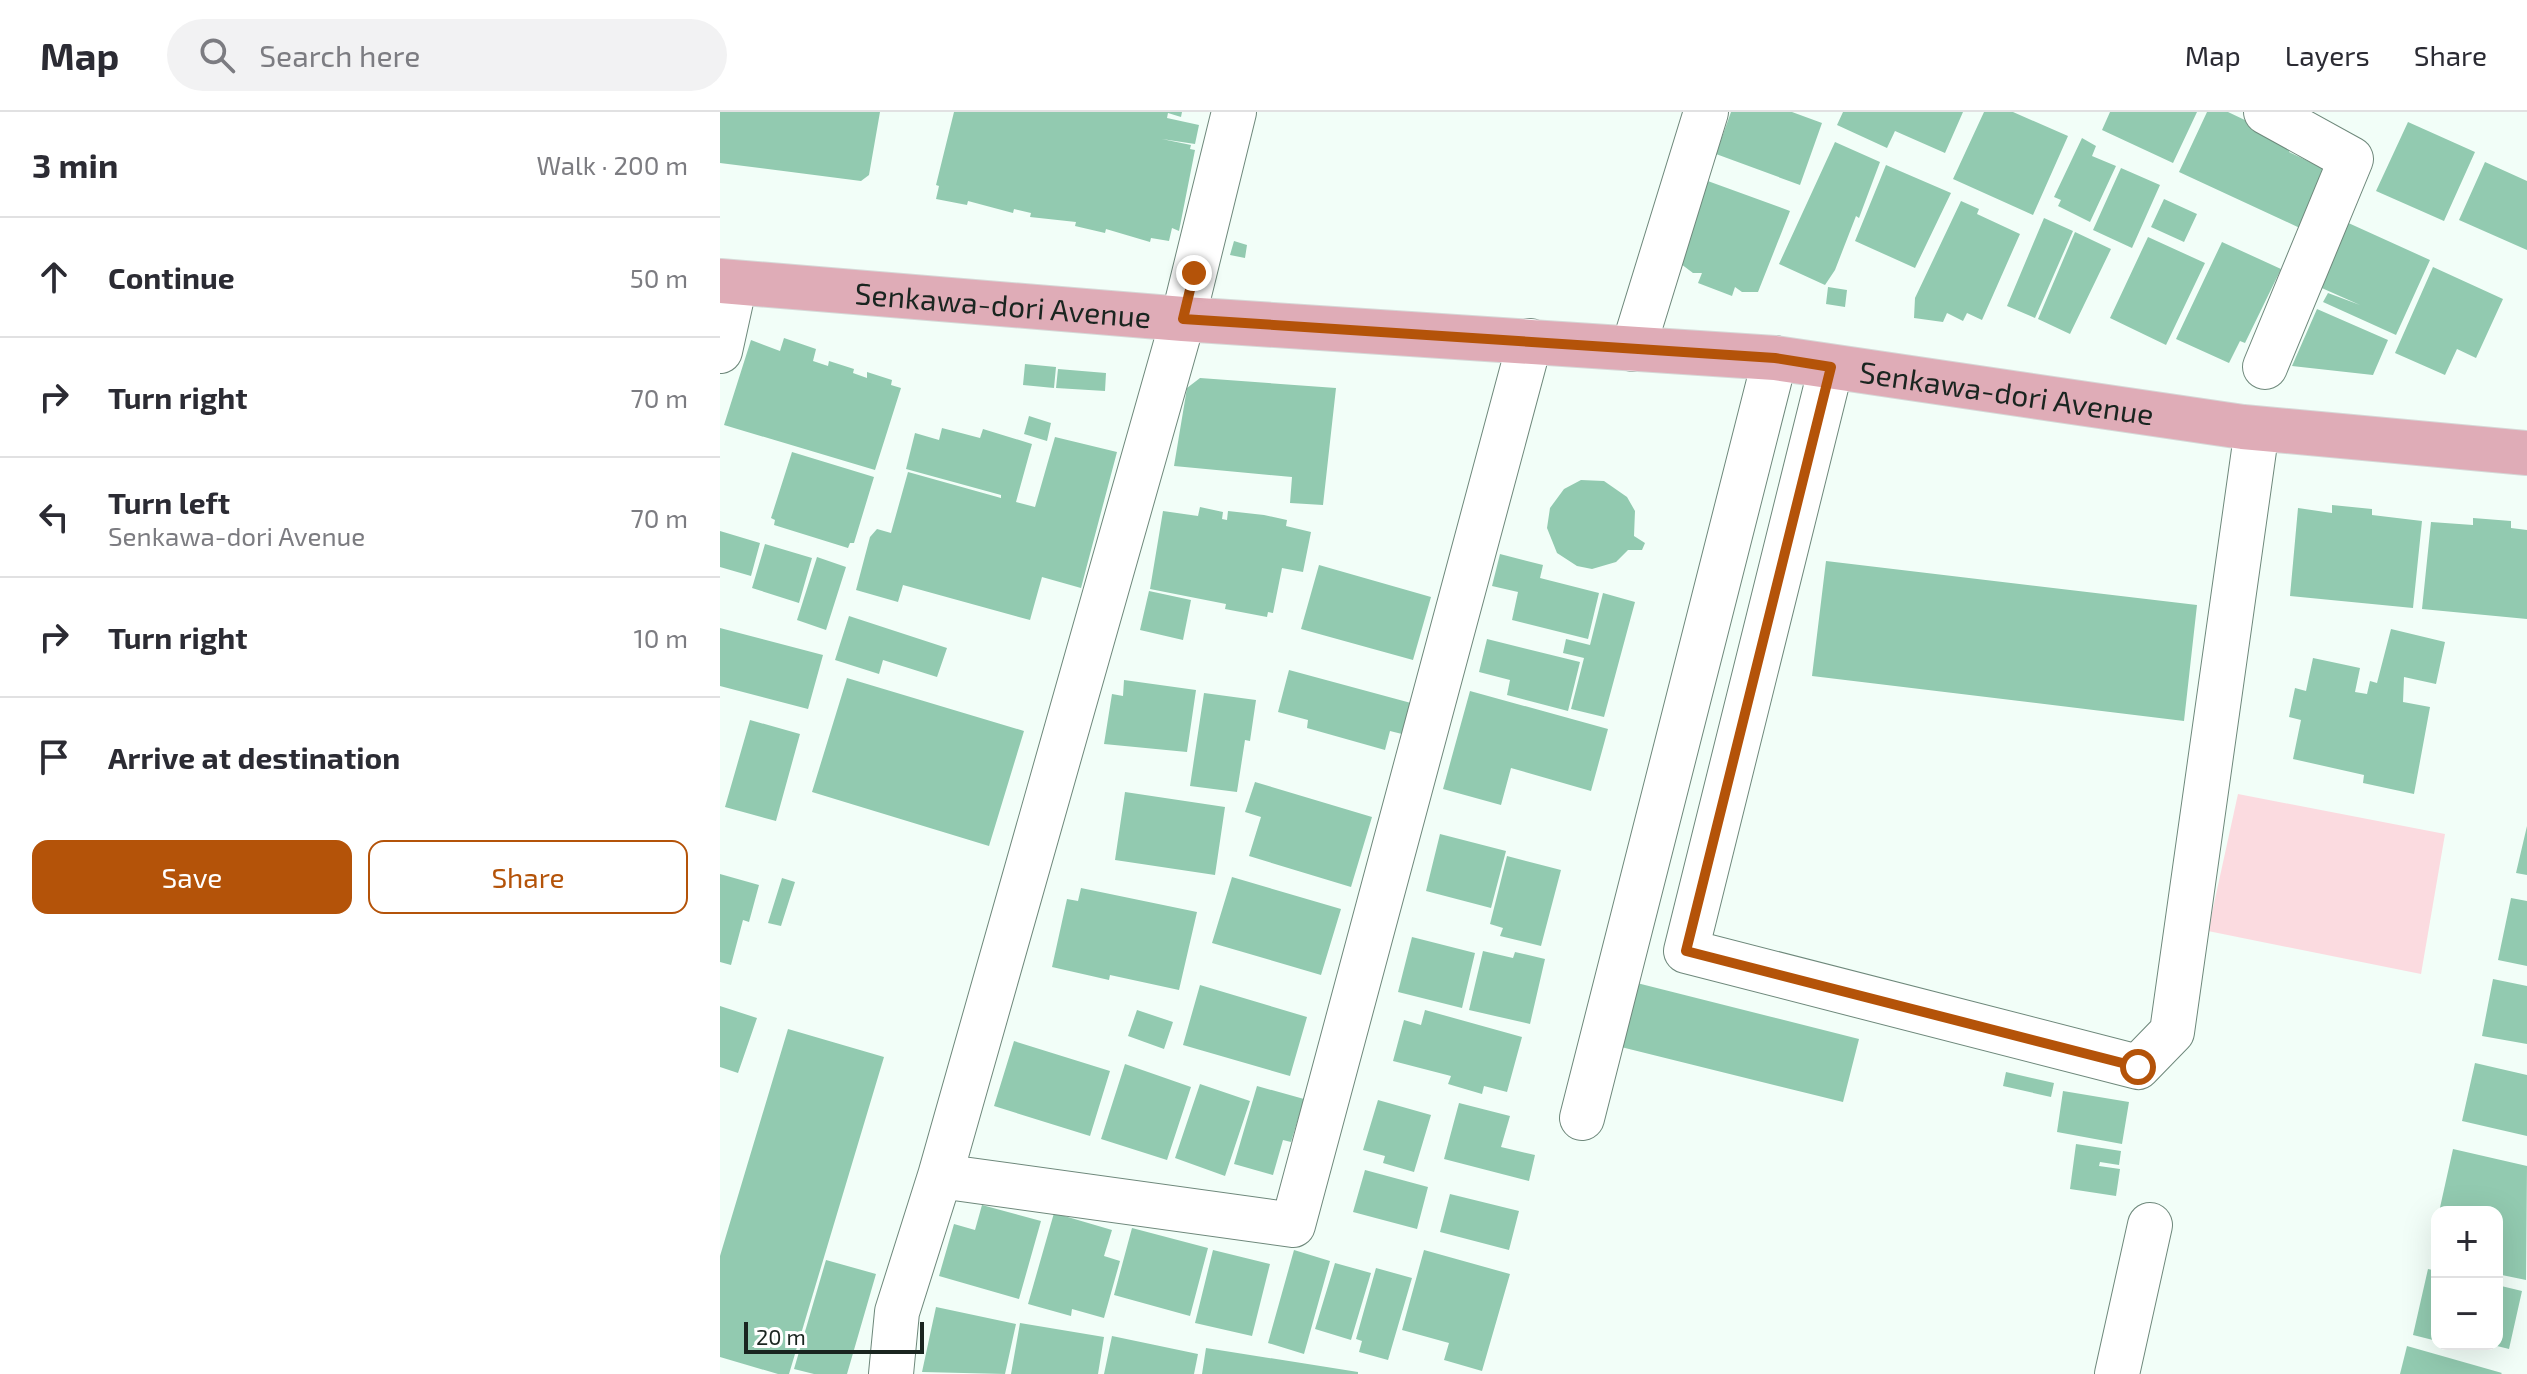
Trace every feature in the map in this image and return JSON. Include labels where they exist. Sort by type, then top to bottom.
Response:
[{"type":"main road","name":"Senkawa-dori Avenue","points":[[727,282],[1183,319],[1775,358],[2257,429],[2527,453]]},
{"type":"street","points":[[891,1374],[897,1312],[940,1176],[1183,319],[1234,112]]},
{"type":"street","points":[[1633,349],[1706,112]]},
{"type":"street","points":[[2265,367],[2351,159],[2266,112]]},
{"type":"street","points":[[720,351],[727,282]]},
{"type":"street","points":[[940,1176],[1293,1225],[1530,341]]},
{"type":"street","points":[[1582,1118],[1775,358]]},
{"type":"street","points":[[1831,367],[1686,951],[2138,1067],[2172,1032],[2257,429]]},
{"type":"street","points":[[2117,1374],[2150,1225]]},
{"type":"shaded area","points":[[2238,794],[2445,834],[2421,974],[2208,931]]},
{"type":"building","points":[[720,112],[880,112],[869,175],[861,181],[720,163]]},
{"type":"building","points":[[954,112],[1182,112],[1181,117],[1168,113],[1167,118],[1199,125],[1195,144],[1162,139],[1191,145],[1190,149],[1195,150],[1179,231],[1172,228],[1169,241],[1151,238],[1150,242],[1106,229],[1105,233],[1075,226],[1076,222],[1030,217],[1031,213],[1014,209],[1013,213],[968,201],[967,205],[936,199],[939,186],[936,185]]},
{"type":"building","points":[[1731,112],[1792,112],[1822,123],[1800,185],[1716,154]]},
{"type":"building","points":[[1843,112],[1963,112],[1945,153],[1895,131],[1887,148],[1837,125]]},
{"type":"building","points":[[1984,112],[2013,112],[2068,136],[2033,215],[1953,179]]},
{"type":"building","points":[[2110,112],[2197,112],[2173,163],[2102,130]]},
{"type":"building","points":[[2207,112],[2228,112],[2293,143],[2289,152],[2329,171],[2302,229],[2179,172]]},
{"type":"building","points":[[2408,122],[2475,152],[2444,221],[2376,191]]},
{"type":"building","points":[[2082,138],[2096,146],[2092,156],[2116,166],[2090,222],[2058,206],[2061,200],[2054,197]]},
{"type":"building","points":[[1835,142],[1880,162],[1859,218],[1856,216],[1835,270],[1825,285],[1779,264]]},
{"type":"building","points":[[2485,162],[2527,181],[2527,250],[2459,220]]},
{"type":"building","points":[[1886,165],[1951,193],[1915,268],[1855,241]]},
{"type":"building","points":[[2121,168],[2160,185],[2132,248],[2093,230]]},
{"type":"building","points":[[1705,180],[1790,211],[1758,292],[1742,292],[1735,287],[1732,296],[1698,283],[1702,273],[1693,273],[1681,264]]},
{"type":"building","points":[[2164,199],[2197,214],[2184,242],[2151,227]]},
{"type":"building","points":[[1961,201],[1979,209],[1977,214],[2020,234],[1982,320],[1967,313],[1963,321],[1947,313],[1943,322],[1914,318],[1915,298]]},
{"type":"building","points":[[2044,218],[2073,231],[2035,318],[2007,306]]},
{"type":"building","points":[[2344,221],[2430,260],[2396,335],[2323,302],[2328,293],[2360,305],[2315,285]]},
{"type":"building","points":[[2075,232],[2111,249],[2070,334],[2038,319]]},
{"type":"building","points":[[2148,237],[2205,263],[2166,345],[2110,318]]},
{"type":"building","points":[[1234,241],[1247,245],[1245,258],[1230,255]]},
{"type":"building","points":[[2222,242],[2281,269],[2245,343],[2240,341],[2229,363],[2176,339]]},
{"type":"building","points":[[2433,267],[2503,299],[2476,358],[2457,349],[2445,375],[2395,353]]},
{"type":"building","points":[[1828,287],[1847,290],[1845,307],[1826,304]]},
{"type":"building","points":[[2317,309],[2388,340],[2373,375],[2292,366]]},
{"type":"building","points":[[784,338],[816,349],[813,361],[828,366],[829,361],[854,369],[853,373],[867,378],[867,372],[892,380],[891,385],[901,388],[875,470],[724,425],[751,340],[780,351]]},
{"type":"building","points":[[1025,364],[1056,367],[1054,388],[1023,385]]},
{"type":"building","points":[[1058,369],[1106,373],[1105,391],[1056,388]]},
{"type":"building","points":[[1200,378],[1336,388],[1323,505],[1290,503],[1292,477],[1174,466],[1187,388]]},
{"type":"building","points":[[1029,416],[1051,423],[1047,441],[1024,434]]},
{"type":"building","points":[[942,428],[980,438],[983,429],[1032,444],[1016,502],[1035,507],[1055,437],[1117,452],[1081,588],[1042,577],[1030,620],[903,585],[898,602],[856,590],[870,537],[877,529],[891,533],[908,472],[1001,498],[1001,495],[906,469],[915,433],[939,440]]},
{"type":"building","points":[[792,452],[874,477],[854,543],[850,543],[848,548],[774,525],[775,520],[771,518]]},
{"type":"building","points":[[1581,480],[1604,481],[1627,497],[1635,511],[1634,536],[1645,543],[1642,550],[1628,550],[1616,562],[1592,569],[1577,566],[1557,553],[1547,528],[1550,508],[1564,489]]},
{"type":"building","points":[[2332,505],[2372,509],[2372,515],[2422,521],[2413,608],[2290,596],[2298,508],[2332,513]]},
{"type":"building","points":[[1200,507],[1223,512],[1222,519],[1227,520],[1228,511],[1264,515],[1287,520],[1286,526],[1311,532],[1303,572],[1282,568],[1273,613],[1268,612],[1267,617],[1225,609],[1226,604],[1150,589],[1163,511],[1198,516]]},
{"type":"building","points":[[2473,518],[2511,521],[2511,528],[2527,530],[2527,619],[2422,609],[2431,522],[2473,525]]},
{"type":"building","points":[[720,531],[760,543],[751,576],[720,567]]},
{"type":"building","points":[[765,544],[812,558],[799,603],[752,588]]},
{"type":"building","points":[[1500,554],[1543,565],[1540,578],[1599,593],[1588,639],[1512,620],[1518,592],[1492,586]]},
{"type":"building","points":[[817,557],[846,567],[826,630],[797,620]]},
{"type":"building","points":[[1826,561],[2197,605],[2184,721],[1812,676]]},
{"type":"building","points":[[1319,565],[1431,597],[1413,660],[1301,629]]},
{"type":"building","points":[[1149,591],[1191,600],[1183,640],[1140,630]]},
{"type":"building","points":[[1603,593],[1635,602],[1604,717],[1571,709],[1584,658],[1563,653],[1566,639],[1590,645]]},
{"type":"building","points":[[849,616],[947,648],[937,677],[883,660],[879,674],[835,660]]},
{"type":"building","points":[[720,628],[823,655],[808,709],[720,686]]},
{"type":"building","points":[[2391,629],[2445,642],[2436,684],[2404,677],[2403,702],[2430,707],[2414,794],[2363,783],[2364,775],[2293,759],[2301,720],[2289,717],[2295,688],[2306,691],[2313,658],[2360,668],[2355,692],[2367,694],[2370,681],[2377,683]]},
{"type":"building","points":[[1487,639],[1580,662],[1568,711],[1507,695],[1510,680],[1479,672]]},
{"type":"building","points":[[1289,670],[1411,703],[1402,734],[1390,731],[1385,750],[1307,728],[1308,720],[1278,712]]},
{"type":"building","points":[[847,678],[1024,731],[989,846],[812,792]]},
{"type":"building","points":[[1124,680],[1196,690],[1187,752],[1104,744],[1112,694],[1123,696]]},
{"type":"building","points":[[1470,691],[1608,729],[1591,791],[1511,768],[1501,805],[1443,789]]},
{"type":"building","points":[[1204,693],[1256,700],[1250,741],[1245,740],[1237,792],[1190,786]]},
{"type":"building","points":[[750,720],[800,734],[776,821],[725,807]]},
{"type":"building","points":[[1255,782],[1372,817],[1351,887],[1249,856],[1261,817],[1245,812]]},
{"type":"building","points":[[1125,792],[1225,807],[1215,875],[1115,860]]},
{"type":"building","points":[[2527,826],[2527,875],[2516,873]]},
{"type":"building","points":[[1440,834],[1506,851],[1491,908],[1426,891]]},
{"type":"building","points":[[1507,856],[1561,870],[1541,946],[1500,936],[1503,928],[1490,924]]},
{"type":"building","points":[[720,874],[759,885],[749,922],[743,920],[731,965],[720,962]]},
{"type":"building","points":[[1232,877],[1341,909],[1321,975],[1212,943]]},
{"type":"building","points":[[782,878],[795,882],[781,926],[768,923]]},
{"type":"building","points":[[1081,888],[1197,912],[1179,990],[1110,975],[1109,980],[1052,967],[1067,899],[1078,901]]},
{"type":"building","points":[[2511,898],[2527,901],[2527,966],[2498,960]]},
{"type":"building","points":[[1412,937],[1475,953],[1462,1008],[1398,992]]},
{"type":"building","points":[[1483,951],[1513,958],[1515,952],[1545,959],[1530,1024],[1469,1010]]},
{"type":"building","points":[[2493,979],[2527,986],[2527,1044],[2482,1036]]},
{"type":"building","points":[[1633,982],[1859,1039],[1843,1102],[1617,1046]]},
{"type":"building","points":[[1200,985],[1307,1017],[1290,1076],[1183,1045]]},
{"type":"building","points":[[720,1006],[757,1018],[738,1073],[720,1067]]},
{"type":"building","points":[[1137,1010],[1173,1022],[1164,1049],[1128,1036]]},
{"type":"building","points":[[1425,1010],[1522,1037],[1507,1092],[1484,1086],[1482,1094],[1448,1084],[1451,1076],[1393,1061],[1404,1020],[1421,1025]]},
{"type":"building","points":[[788,1029],[884,1057],[789,1374],[778,1374],[720,1357],[720,1256]]},
{"type":"building","points":[[1014,1041],[1110,1071],[1090,1136],[994,1106]]},
{"type":"building","points":[[2475,1063],[2527,1075],[2527,1136],[2462,1121]]},
{"type":"building","points":[[1125,1064],[1191,1087],[1167,1160],[1101,1139]]},
{"type":"building","points":[[2006,1072],[2054,1083],[2051,1097],[2003,1086]]},
{"type":"building","points":[[1200,1084],[1250,1101],[1225,1176],[1175,1158]]},
{"type":"building","points":[[1257,1086],[1304,1099],[1291,1142],[1283,1140],[1273,1175],[1234,1164]]},
{"type":"building","points":[[2063,1091],[2129,1102],[2122,1144],[2057,1132]]},
{"type":"building","points":[[1378,1100],[1431,1115],[1414,1172],[1383,1163],[1385,1156],[1363,1150]]},
{"type":"building","points":[[1459,1103],[1510,1116],[1501,1147],[1535,1155],[1529,1181],[1444,1159]]},
{"type":"building","points":[[2076,1144],[2121,1151],[2119,1165],[2100,1162],[2099,1166],[2120,1169],[2116,1196],[2070,1189]]},
{"type":"building","points":[[2453,1149],[2527,1166],[2526,1280],[2503,1275],[2503,1206],[2440,1206]]},
{"type":"building","points":[[1365,1170],[1428,1187],[1417,1229],[1353,1212]]},
{"type":"building","points":[[1450,1194],[1519,1211],[1509,1250],[1440,1232]]},
{"type":"building","points":[[982,1205],[1041,1221],[1019,1299],[939,1276],[954,1224],[975,1230]]},
{"type":"building","points":[[1054,1213],[1112,1230],[1104,1256],[1120,1261],[1104,1318],[1072,1309],[1071,1316],[1028,1304]]},
{"type":"building","points":[[1132,1228],[1208,1248],[1190,1316],[1114,1295]]},
{"type":"building","points":[[1213,1250],[1270,1264],[1252,1336],[1195,1323]]},
{"type":"building","points":[[1294,1250],[1330,1261],[1304,1354],[1268,1343]]},
{"type":"building","points":[[1424,1250],[1510,1274],[1482,1371],[1444,1360],[1449,1343],[1402,1330]]},
{"type":"building","points":[[826,1260],[876,1274],[847,1374],[814,1374],[794,1369]]},
{"type":"building","points":[[1335,1263],[1371,1273],[1351,1340],[1315,1329]]},
{"type":"building","points":[[1376,1268],[1412,1278],[1388,1360],[1359,1352],[1362,1341],[1356,1339]]},
{"type":"building","points":[[2428,1269],[2431,1270],[2431,1340],[2413,1335]]},
{"type":"building","points":[[2503,1286],[2522,1291],[2509,1349],[2503,1348]]},
{"type":"building","points":[[936,1307],[1016,1324],[1005,1374],[922,1372]]},
{"type":"building","points":[[1020,1323],[1104,1337],[1098,1374],[1011,1374]]},
{"type":"building","points":[[1112,1336],[1198,1354],[1194,1374],[1104,1374]]},
{"type":"building","points":[[2407,1346],[2502,1373],[2400,1374]]},
{"type":"building","points":[[1206,1348],[1358,1372],[1358,1374],[1202,1374]]},
{"type":"route","points":[[1194,273],[1183,319],[1775,358],[1831,367],[1686,951],[2138,1067]]}]
